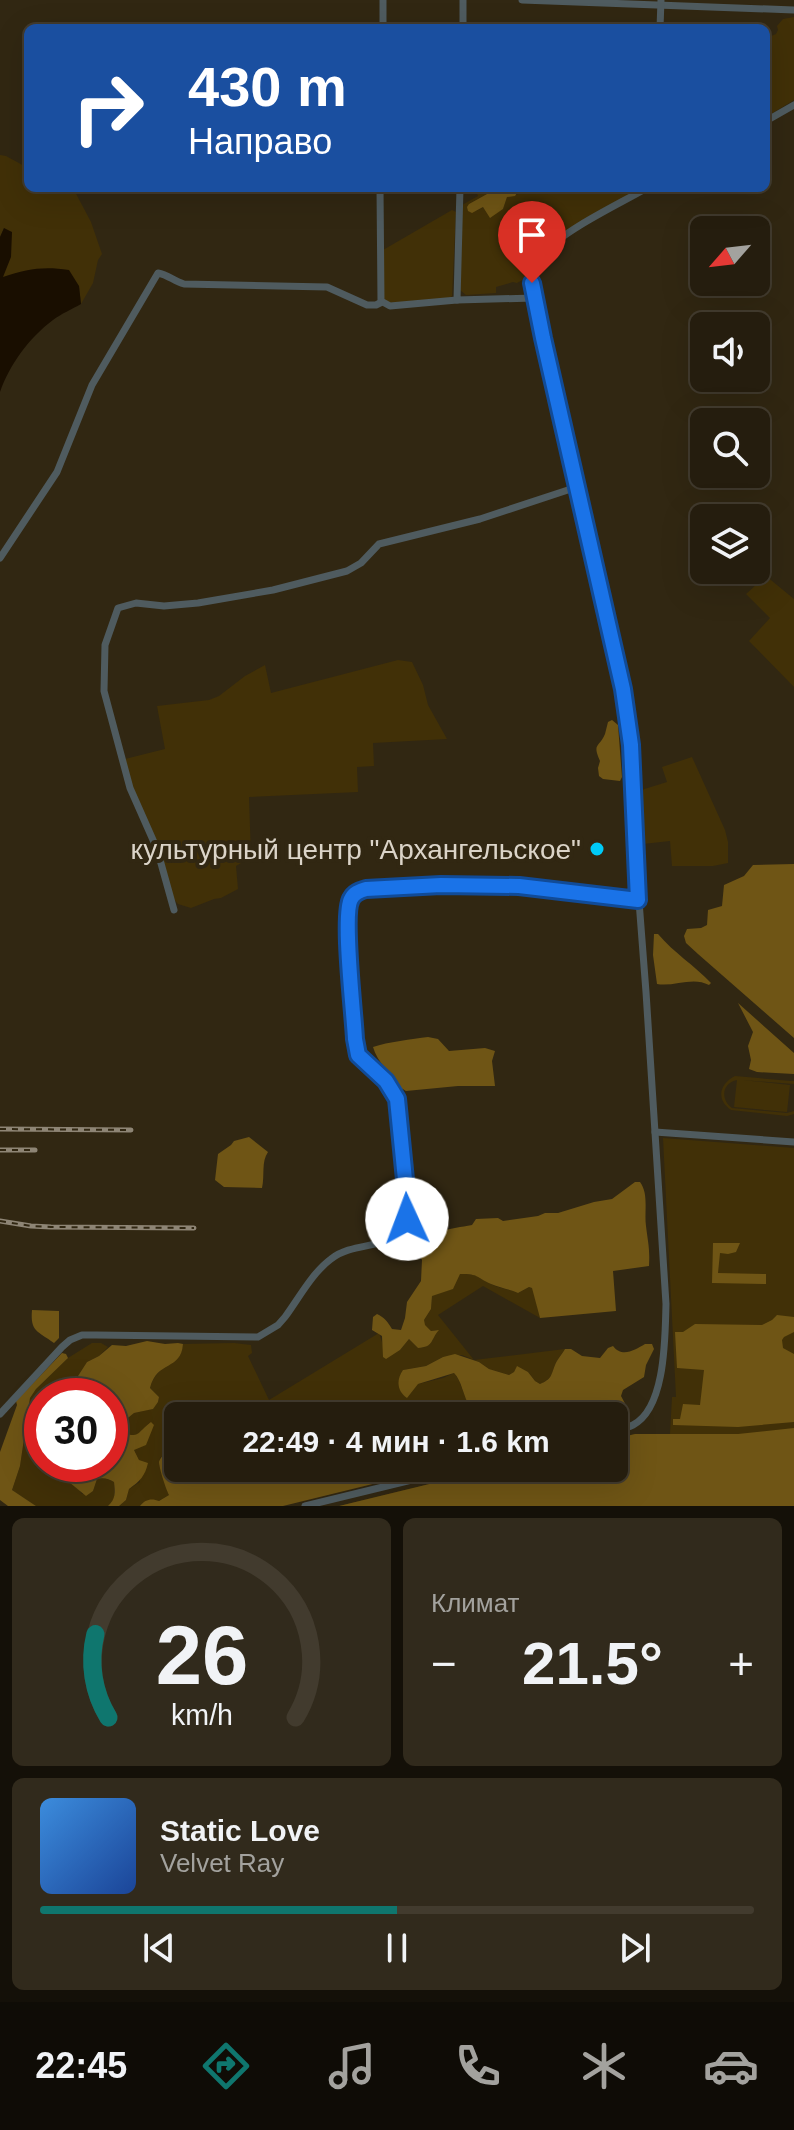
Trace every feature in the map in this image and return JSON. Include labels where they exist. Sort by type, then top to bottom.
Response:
[{"type":"street","points":[[383,0],[383,24]]},
{"type":"street","points":[[463,0],[463,24]]},
{"type":"street","points":[[522,0],[661,2],[794,10]]},
{"type":"street","points":[[660,24],[661,2]]},
{"type":"street","points":[[770,119],[794,105]]},
{"type":"street","points":[[380,192],[382,302],[390,306],[534,298]]},
{"type":"street","points":[[457,300],[460,192]]},
{"type":"street","points":[[628,1426],[636,1424],[647,1411],[660,1382],[666,1304],[638,900],[631,745],[618,665],[539,324],[533,276],[545,252],[565,236],[640,192]]},
{"type":"street","points":[[0,558],[57,472],[92,385],[158,273],[166,274],[177,282],[194,284],[327,287],[367,305],[382,302]]},
{"type":"street","points":[[174,910],[157,849],[130,788],[104,691],[105,645],[118,608],[136,603],[164,606],[198,603],[273,590],[347,571],[361,563],[379,544],[480,519],[577,487]]},
{"type":"street","points":[[0,1414],[70,1340],[82,1335],[258,1337],[278,1325],[329,1260],[347,1250],[388,1240],[399,1234],[408,1210],[400,1108],[386,1081],[358,1055],[355,1039],[347,913],[355,893],[366,889],[441,885],[519,886],[638,900]]},
{"type":"street","points":[[655,1132],[794,1142]]},
{"type":"street","points":[[305,1506],[404,1482]]},
{"type":"shaded area","points":[[794,17],[794,100],[770,115],[770,36],[776,34],[777,26],[783,19]]},
{"type":"shaded area","points":[[0,155],[24,166],[24,192],[75,192],[91,222],[102,254],[93,283],[81,304],[79,286],[3,278],[4,228],[0,237]]},
{"type":"shaded area","points":[[476,192],[488,192],[469,204],[476,211],[483,207],[496,213],[503,209],[507,197],[518,192],[634,192],[556,237],[532,263],[524,279],[496,287],[496,293],[466,295],[460,290],[462,205],[478,196]]},
{"type":"shaded area","points":[[518,192],[515,196],[507,197],[503,209],[490,218],[483,207],[472,213],[468,211],[469,204],[487,194]]},
{"type":"shaded area","points":[[452,210],[456,212],[452,296],[448,299],[389,303],[383,298],[383,250]]},
{"type":"shaded area","points":[[4,228],[12,232],[11,257],[3,277],[35,269],[69,270],[79,286],[81,304],[56,318],[28,343],[0,392],[0,237]]},
{"type":"shaded area","points":[[770,579],[794,599],[794,687],[749,641],[770,618],[746,594],[757,584],[770,584]]},
{"type":"shaded area","points":[[398,660],[412,662],[428,705],[447,739],[373,743],[374,766],[357,767],[358,792],[249,797],[251,857],[236,866],[238,889],[191,908],[178,904],[133,793],[125,759],[165,749],[157,706],[209,700],[265,665],[271,693]]},
{"type":"shaded area","points":[[612,720],[618,725],[620,781],[599,776],[600,761],[596,748],[608,722]]},
{"type":"shaded area","points":[[692,757],[725,830],[728,863],[672,866],[670,841],[643,844],[639,840],[638,791],[667,782],[662,767]]},
{"type":"shaded area","points":[[794,864],[794,1038],[686,943],[684,936],[687,929],[707,925],[708,910],[722,906],[724,885],[744,876],[753,865]]},
{"type":"shaded area","points":[[654,934],[658,934],[711,983],[657,984]]},
{"type":"shaded area","points":[[738,1003],[794,1053],[794,1074],[749,1069],[748,1046],[753,1032]]},
{"type":"shaded area","points":[[428,1037],[438,1039],[449,1051],[485,1048],[495,1051],[492,1061],[495,1086],[406,1091],[401,1088],[381,1063],[373,1047]]},
{"type":"shaded area","points":[[735,1076],[794,1081],[794,1084],[742,1080],[790,1085],[787,1112],[734,1107],[737,1080],[728,1084],[724,1092],[732,1108],[787,1113],[794,1111],[794,1114],[787,1116],[731,1110],[723,1102],[721,1092],[726,1083]]},
{"type":"shaded area","points":[[249,1137],[268,1152],[262,1188],[224,1187],[215,1180],[218,1154],[234,1141]]},
{"type":"shaded area","points":[[663,1138],[794,1148],[794,1506],[339,1506],[438,1482],[628,1482],[628,1436],[670,1434],[672,1397],[676,1397]]},
{"type":"shaded area","points":[[635,1182],[640,1182],[646,1203],[649,1266],[613,1271],[616,1311],[540,1318],[532,1288],[518,1293],[474,1275],[460,1274],[453,1289],[432,1296],[425,1325],[431,1331],[439,1330],[429,1345],[418,1348],[409,1339],[400,1350],[386,1359],[383,1357],[382,1336],[372,1330],[373,1317],[377,1314],[392,1329],[401,1330],[407,1302],[421,1281],[422,1260],[415,1245],[421,1240],[442,1231],[472,1225],[476,1219],[498,1218],[503,1221],[538,1216],[612,1199]]},
{"type":"shaded area","points":[[713,1243],[740,1243],[736,1252],[720,1253],[718,1273],[766,1274],[766,1284],[712,1283]]},
{"type":"shaded area","points":[[459,1274],[474,1275],[518,1293],[533,1288],[540,1318],[483,1286],[438,1315],[474,1360],[462,1355],[443,1357],[426,1366],[403,1370],[418,1384],[454,1373],[468,1402],[164,1402],[164,1454],[159,1465],[169,1495],[140,1506],[119,1506],[126,1500],[129,1489],[140,1482],[139,1460],[134,1450],[149,1423],[136,1435],[130,1435],[128,1418],[134,1413],[152,1409],[158,1402],[159,1397],[150,1388],[153,1379],[178,1358],[183,1344],[251,1345],[252,1353],[248,1356],[269,1400],[379,1333],[383,1345],[393,1354],[409,1339],[418,1348],[429,1345],[437,1330],[431,1331],[424,1325],[431,1309],[432,1295],[452,1289]]},
{"type":"shaded area","points":[[32,1310],[59,1311],[59,1338],[54,1343],[34,1327]]},
{"type":"shaded area","points":[[777,1315],[794,1317],[794,1332],[782,1340],[783,1348],[794,1354],[794,1422],[738,1427],[673,1425],[673,1419],[680,1419],[683,1404],[700,1405],[704,1370],[677,1368],[675,1332],[683,1332],[695,1324],[762,1325]]},
{"type":"shaded area","points":[[147,1341],[183,1344],[178,1358],[153,1379],[150,1388],[159,1397],[153,1409],[134,1413],[128,1418],[128,1378],[78,1376],[87,1362],[112,1345],[126,1346]]},
{"type":"shaded area","points":[[92,1343],[108,1347],[87,1362],[79,1378],[47,1378],[68,1358]]},
{"type":"shaded area","points":[[645,1344],[652,1344],[654,1349],[644,1377],[623,1390],[621,1396],[624,1402],[468,1402],[454,1373],[418,1384],[407,1398],[399,1385],[403,1370],[426,1366],[455,1354],[509,1375],[517,1366],[540,1384],[550,1376],[565,1349],[582,1356],[600,1358],[613,1346],[620,1352]]},
{"type":"shaded area","points":[[565,1349],[550,1376],[540,1384],[528,1372],[517,1367],[509,1375],[474,1360]]},
{"type":"shaded area","points":[[62,1353],[66,1354],[68,1358],[47,1378],[38,1378]]},
{"type":"shaded area","points":[[24,1393],[24,1439],[12,1490],[36,1506],[8,1506],[0,1500],[0,1452],[16,1401]]},
{"type":"shaded area","points":[[151,1422],[154,1425],[146,1445],[134,1450],[139,1460],[148,1463],[145,1471],[129,1489],[126,1500],[119,1506],[108,1506],[114,1495],[114,1482],[128,1482],[128,1434],[137,1434]]},
{"type":"shaded area","points":[[794,1428],[794,1506],[339,1506],[438,1482],[628,1482],[628,1436],[738,1434]]},
{"type":"shaded area","points":[[24,1439],[24,1482],[69,1482],[82,1494],[93,1491],[96,1482],[114,1482],[114,1501],[108,1506],[36,1506],[12,1490]]},
{"type":"shaded area","points":[[164,1453],[164,1481],[163,1478],[159,1462]]},
{"type":"shaded area","points":[[69,1482],[96,1482],[93,1491],[86,1496]]},
{"type":"shaded area","points":[[164,1482],[381,1482],[283,1506],[140,1506],[151,1499],[159,1501],[169,1495]]},
{"type":"railway","points":[[0,1129],[131,1130]]},
{"type":"railway","points":[[0,1150],[35,1150]]},
{"type":"railway","points":[[0,1221],[51,1227],[194,1228]]},
{"type":"place","name":"культурный центр \"Архангельское\"","points":[[597,849]]},
{"type":"route","points":[[407,1219],[400,1108],[386,1081],[358,1055],[355,1039],[347,918],[351,898],[366,889],[441,885],[519,886],[638,900],[631,745],[623,689],[532,283]]}]
